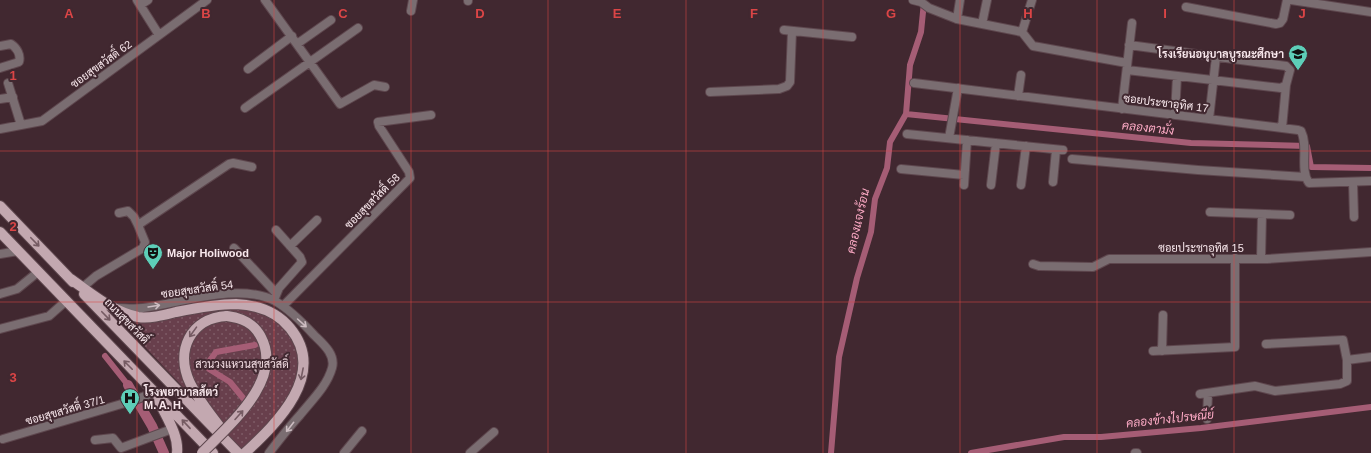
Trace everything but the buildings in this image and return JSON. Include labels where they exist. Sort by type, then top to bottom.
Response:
[{"type":"main road","name":"ถนนสุขสวัสดิ์","points":[[0,206],[238,453]]},
{"type":"main road","points":[[0,232],[213,453]]},
{"type":"main road","points":[[38,272],[51,259]]},
{"type":"main road","points":[[69,278],[115,308],[127,314],[149,317],[208,306],[238,304],[258,308],[278,317],[295,334],[300,344],[303,357],[301,378],[288,407],[245,453]]},
{"type":"main road","points":[[202,453],[246,407],[255,394],[265,368],[267,355],[264,343],[255,328],[247,321],[226,316],[209,319],[194,329],[187,341],[185,369],[195,392],[238,453]]},
{"type":"main road","points":[[155,392],[178,445],[177,453]]},
{"type":"street","points":[[148,0],[139,2],[159,35]]},
{"type":"street","name":"ซอยสุขสวัสดิ์ 62","points":[[0,129],[42,121],[207,0]]},
{"type":"street","points":[[264,0],[292,36],[340,104],[374,86],[385,87]]},
{"type":"street","points":[[411,12],[413,0]]},
{"type":"street","points":[[957,19],[960,0]]},
{"type":"street","points":[[982,24],[987,0]]},
{"type":"street","points":[[1022,32],[1032,0]]},
{"type":"street","points":[[1186,7],[1276,24],[1283,20],[1287,0]]},
{"type":"street","points":[[1291,0],[1318,2],[1371,12]]},
{"type":"street","points":[[917,1],[929,8],[957,19],[1022,32],[1033,46],[1127,67],[1178,76],[1281,88],[1286,85]]},
{"type":"street","points":[[297,44],[331,20]]},
{"type":"street","points":[[1122,109],[1132,23]]},
{"type":"street","points":[[245,108],[358,28]]},
{"type":"street","points":[[710,92],[779,89],[788,86],[790,82],[788,31],[852,37]]},
{"type":"street","points":[[248,69],[292,36]]},
{"type":"street","points":[[0,46],[11,44],[17,50],[20,58],[19,62],[15,65],[0,68]]},
{"type":"street","points":[[1129,45],[1286,66],[1290,70],[1286,85],[1282,128]]},
{"type":"street","points":[[1209,119],[1216,57]]},
{"type":"street","points":[[1018,96],[1021,74]]},
{"type":"street","points":[[1174,115],[1178,76]]},
{"type":"street","points":[[8,83],[21,125]]},
{"type":"street","name":"ซอยประชาอุทิศ 17","points":[[914,83],[1301,131],[1304,144],[1306,177]]},
{"type":"street","points":[[949,138],[958,88]]},
{"type":"street","points":[[0,99],[13,97]]},
{"type":"street","name":"ซอยสุขสวัสดิ์ 58","points":[[283,306],[410,178],[409,172],[379,126],[378,122],[431,115]]},
{"type":"street","points":[[907,134],[1060,150],[1053,182]]},
{"type":"street","points":[[964,185],[967,140]]},
{"type":"street","points":[[991,185],[996,143]]},
{"type":"street","points":[[1021,185],[1026,146]]},
{"type":"street","points":[[1072,159],[1198,170],[1306,177],[1312,184],[1371,182]]},
{"type":"street","points":[[138,225],[229,164],[233,163],[252,166]]},
{"type":"street","points":[[901,169],[964,175]]},
{"type":"street","points":[[1353,182],[1354,217]]},
{"type":"street","points":[[83,287],[96,276],[143,248],[145,242],[134,217],[128,212],[119,213]]},
{"type":"street","points":[[1210,212],[1290,215]]},
{"type":"street","points":[[1261,259],[1262,214]]},
{"type":"street","points":[[290,246],[317,220]]},
{"type":"street","points":[[234,248],[275,297],[302,262],[276,230]]},
{"type":"street","points":[[0,254],[18,251]]},
{"type":"street","name":"ซอยประชาอุทิศ 15","points":[[1033,264],[1039,266],[1093,267],[1109,259],[1261,259],[1371,252]]},
{"type":"street","points":[[1153,351],[1235,347],[1235,258]]},
{"type":"street","points":[[0,294],[17,289],[38,272]]},
{"type":"street","name":"ซอยสุขสวัสดิ์ 54","points":[[115,308],[142,308],[215,295],[239,293],[275,297],[330,353],[333,364],[328,379],[322,389],[269,453]]},
{"type":"street","points":[[0,329],[49,316],[66,301]]},
{"type":"street","points":[[1162,351],[1163,315]]},
{"type":"street","points":[[1207,419],[1204,393],[1255,386],[1275,391],[1340,384],[1344,383],[1348,379],[1344,343],[1340,339],[1266,344]]},
{"type":"street","points":[[1347,360],[1371,357]]},
{"type":"street","name":"ซอยสุขสวัสดิ์ 37/1","points":[[3,439],[138,399],[155,392]]},
{"type":"street","points":[[95,440],[113,438],[118,451],[172,429]]},
{"type":"street","points":[[344,453],[362,431]]},
{"type":"street","points":[[470,453],[494,432]]},
{"type":"green space","name":"สวนวงแหวนสุขสวัสดิ์","points":[[248,304],[297,333],[304,369],[287,408],[245,453],[114,314],[160,315]]},
{"type":"waterway","name":"คลองแจงร้อน","points":[[831,453],[839,357],[857,278],[871,232],[875,199],[887,168],[890,142],[906,114],[910,65],[921,32],[924,2]]},
{"type":"waterway","name":"คลองตามั่ง","points":[[906,114],[1191,143],[1307,146],[1311,167],[1371,168]]},
{"type":"waterway","points":[[243,398],[230,382],[209,369],[208,363],[216,352],[255,345]]},
{"type":"waterway","name":"คลองแจงร้อน","points":[[105,356],[128,385]]},
{"type":"waterway","name":"คลองแจงร้อน","points":[[128,385],[152,426],[164,453]]},
{"type":"waterway","name":"คลองข้างไปรษณีย์","points":[[971,453],[1064,437],[1101,437],[1201,428],[1371,407]]},
{"type":"place","name":"โรงเรียนอนุบาลบูรณะศึกษา","points":[[1298,71]]},
{"type":"place","name":"Major Holiwood","points":[[153,270]]},
{"type":"place","name":"โรงพยาบาลส้ตว์ M. A. H.","points":[[130,415]]}]
